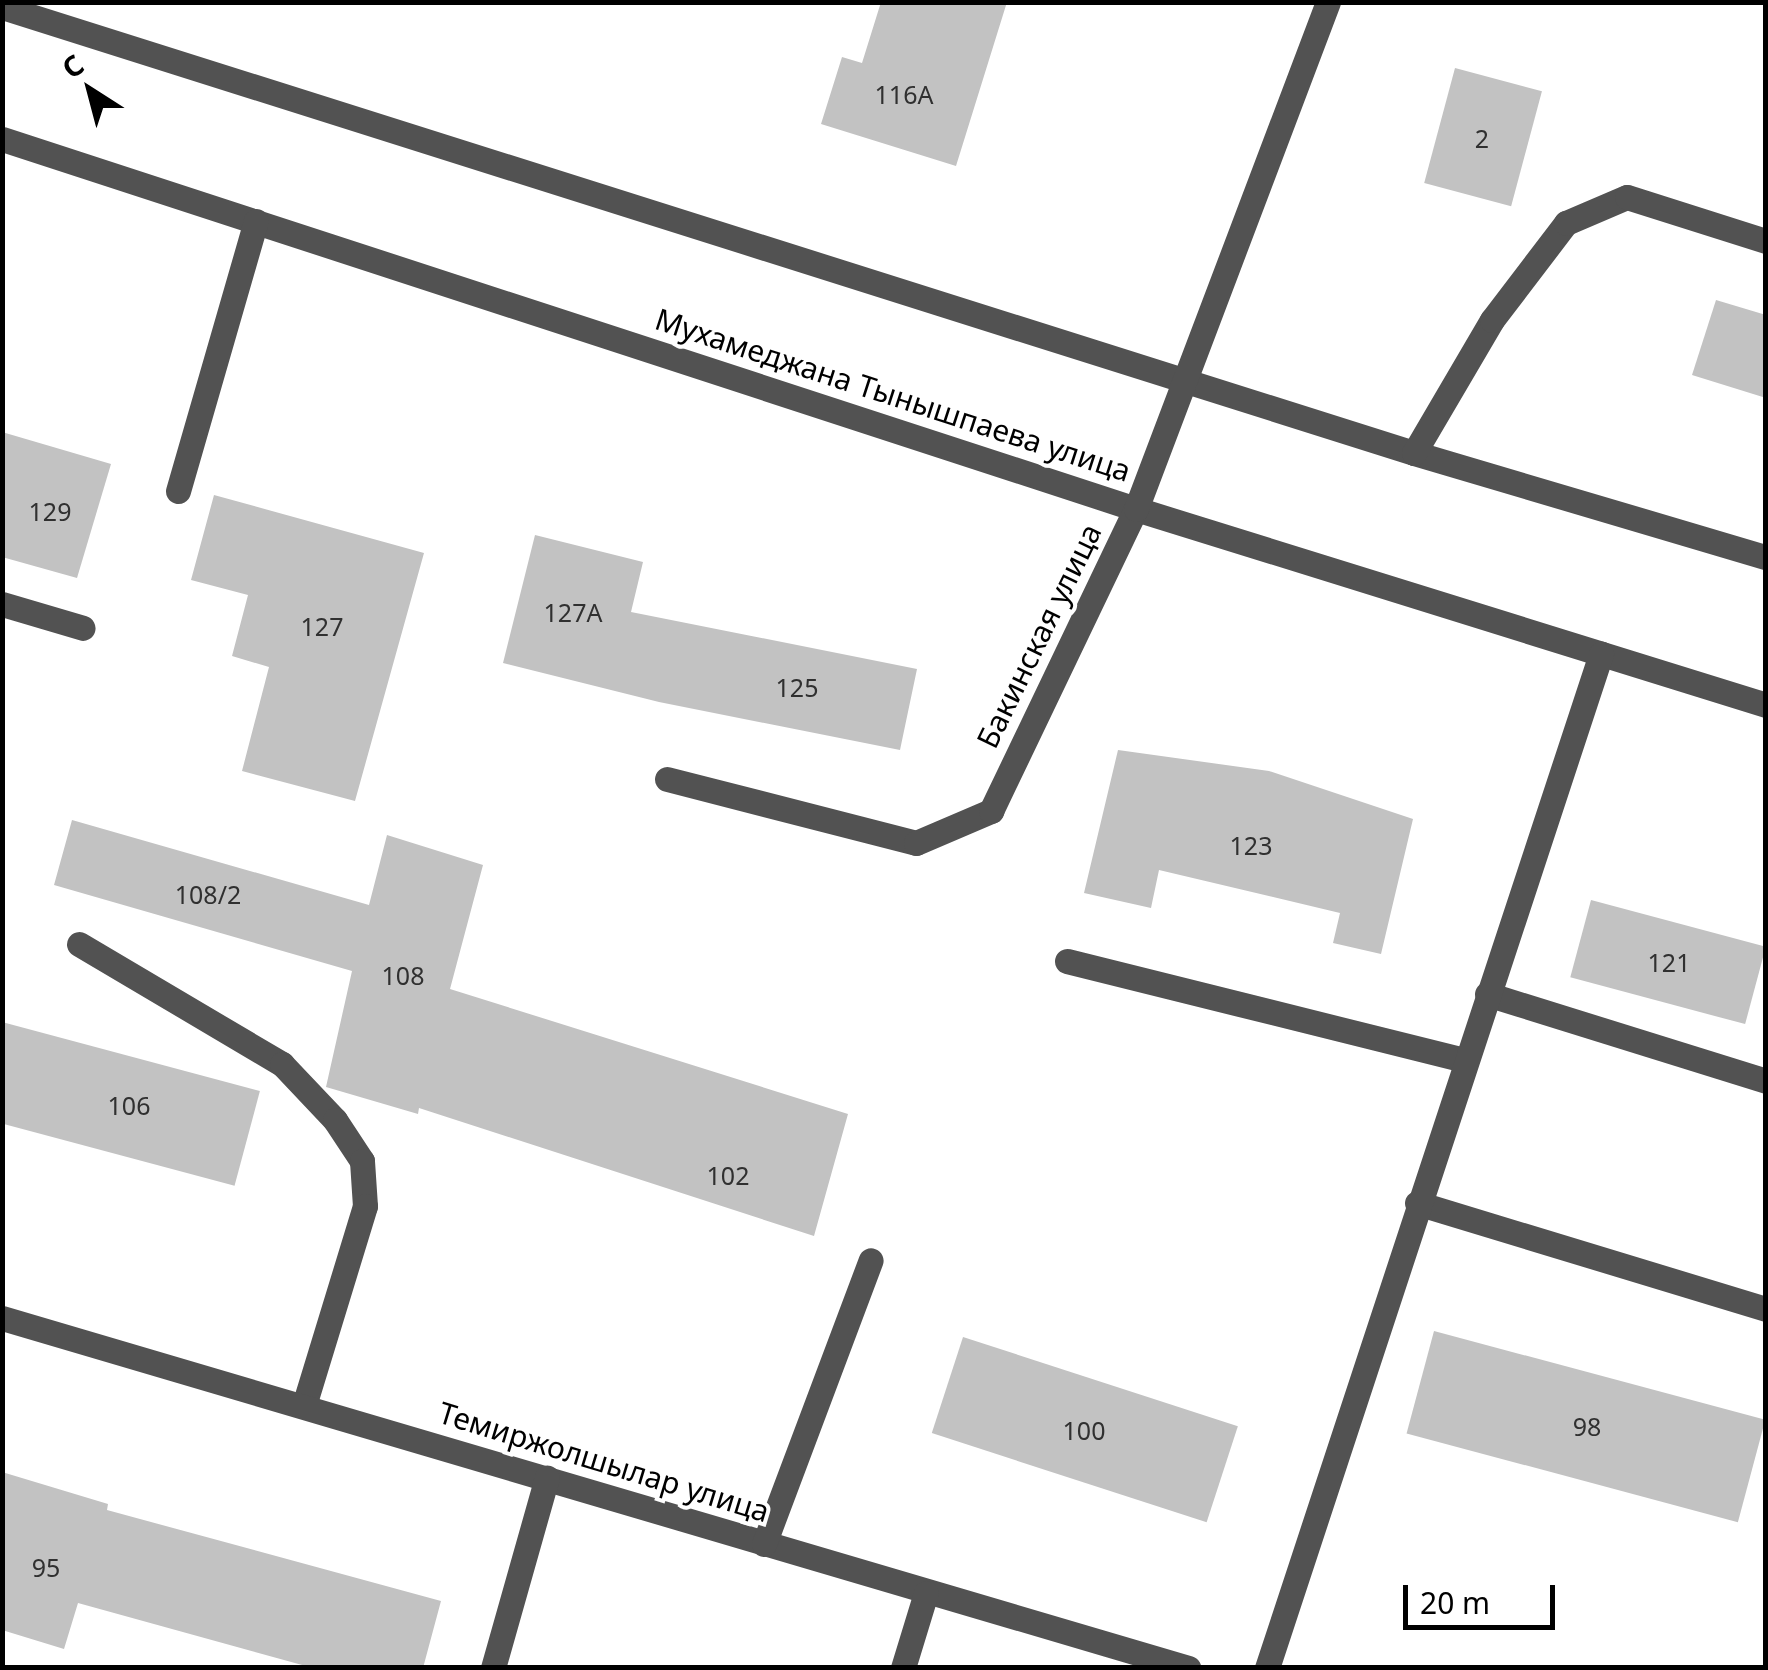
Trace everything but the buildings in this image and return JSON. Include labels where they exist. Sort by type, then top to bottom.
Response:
[{"type":"street","name":"Бакинская улица","points":[[666,779],[916,843],[990,811],[1136,509],[1328,2]]},
{"type":"street","points":[[2,7],[1414,453],[1766,557]]},
{"type":"street","name":"Мухамеджана Тынышпаева улица","points":[[2,139],[1136,509],[1766,705]]},
{"type":"street","points":[[1414,453],[1492,320],[1566,223],[1627,197],[1766,242]]},
{"type":"street","points":[[178,491],[256,221]]},
{"type":"street","points":[[2,604],[83,628]]},
{"type":"street","points":[[1268,1668],[1417,1203],[1601,654]]},
{"type":"street","points":[[79,944],[282,1064],[335,1120],[362,1160],[365,1206],[304,1406]]},
{"type":"street","points":[[1066,961],[1465,1060]]},
{"type":"street","points":[[1487,994],[1766,1081]]},
{"type":"street","points":[[1417,1203],[1766,1309]]},
{"type":"street","points":[[764,1544],[871,1260]]},
{"type":"street","name":"Темиржолшылар улица","points":[[2,1318],[1188,1668]]},
{"type":"street","points":[[493,1668],[547,1477]]},
{"type":"street","points":[[903,1668],[926,1593]]}]
